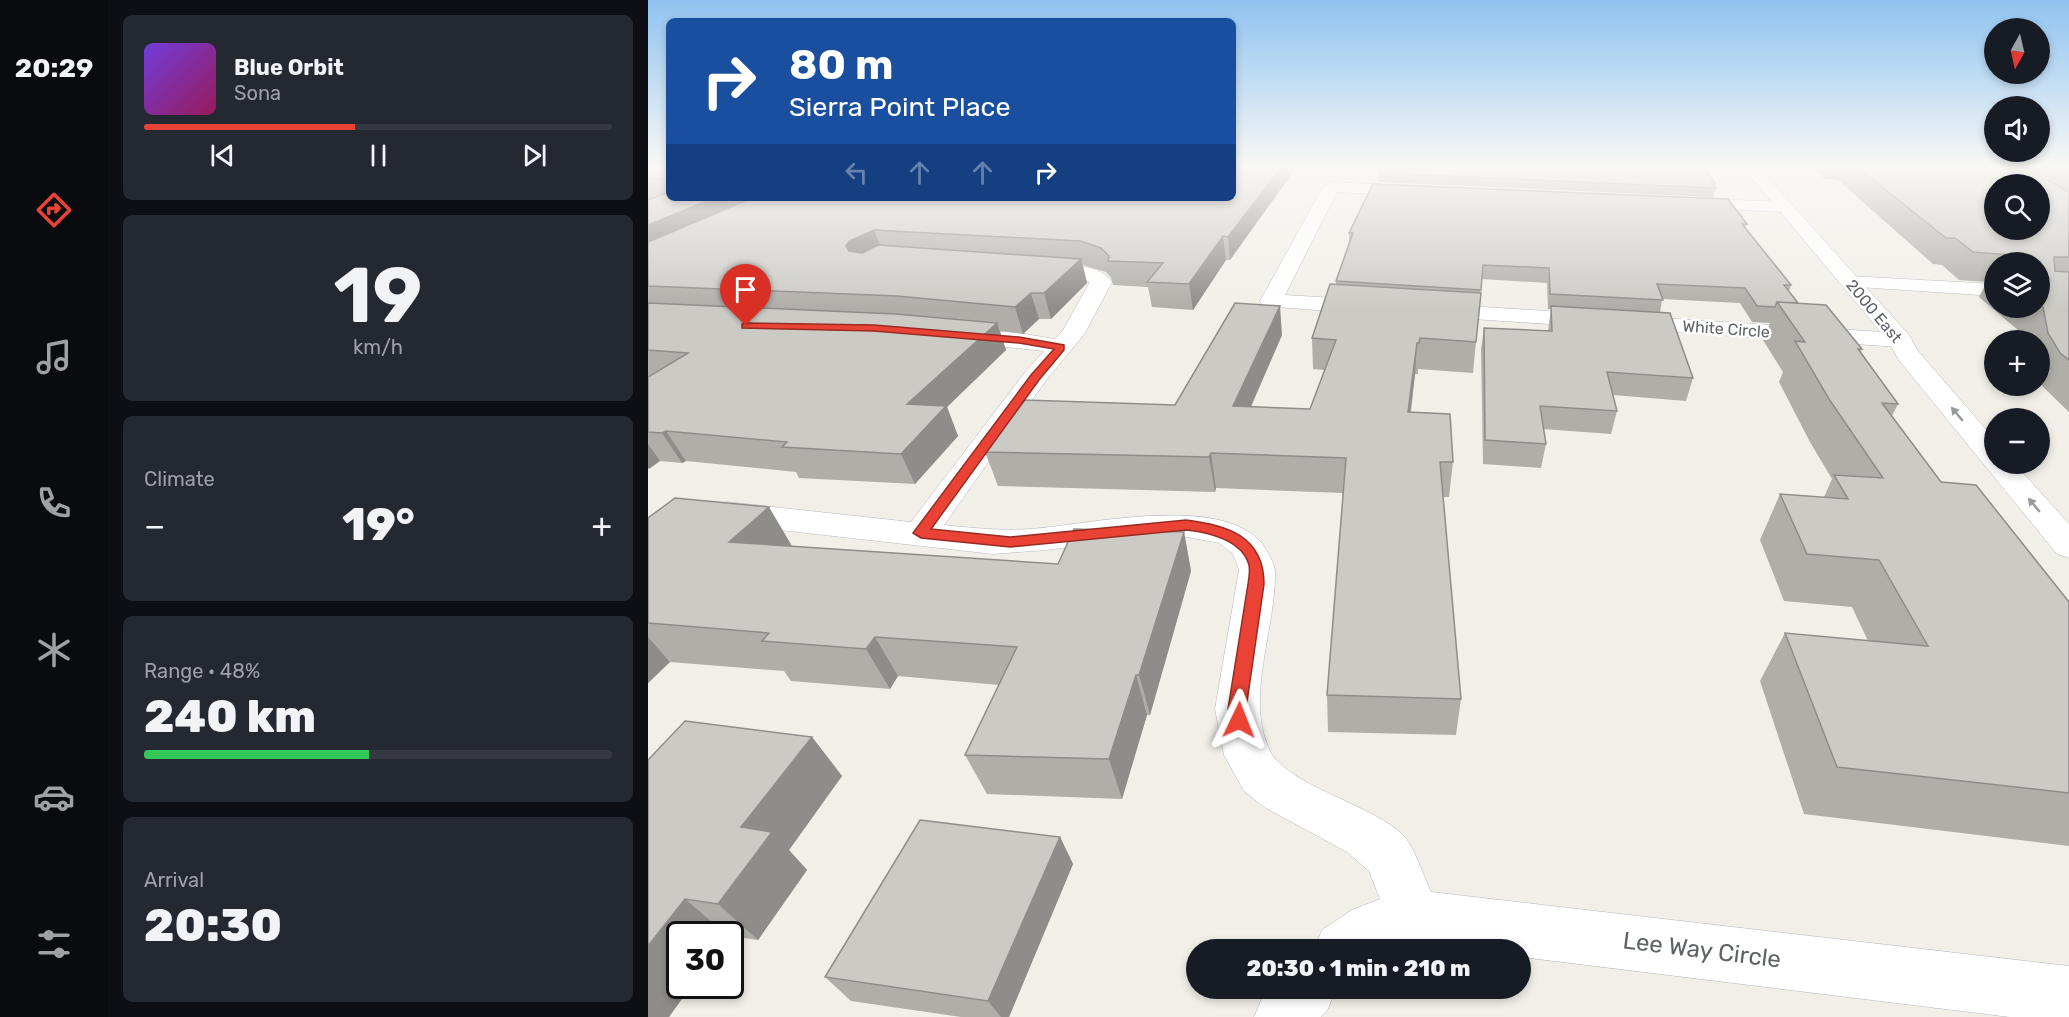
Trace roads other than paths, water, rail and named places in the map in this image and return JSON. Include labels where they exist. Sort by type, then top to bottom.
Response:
[{"type":"street","points":[[1317,213],[1271,301],[1387,308]]},
{"type":"street","name":"2000 East","points":[[1791,213],[1900,340],[1907,354],[1984,446]]},
{"type":"street","points":[[921,533],[1035,377],[1073,333],[1101,282],[1097,277],[1085,273],[1014,269]]},
{"type":"street","points":[[1850,282],[1984,289]]},
{"type":"street","name":"White Circle","points":[[1410,310],[1900,340]]},
{"type":"street","points":[[941,334],[1019,340],[1061,347]]},
{"type":"street","points":[[2008,474],[2069,546]]},
{"type":"street","points":[[648,530],[684,519],[727,513],[1010,542],[1186,525],[1206,527],[1237,540],[1250,552],[1257,566],[1237,709],[1247,755],[1261,776],[1281,792],[1365,835],[1387,854],[1415,917]]},
{"type":"street","name":"Lee Way Circle","points":[[1357,939],[1371,929],[1415,917],[2069,995]]},
{"type":"street","points":[[1284,1017],[1298,999]]}]
